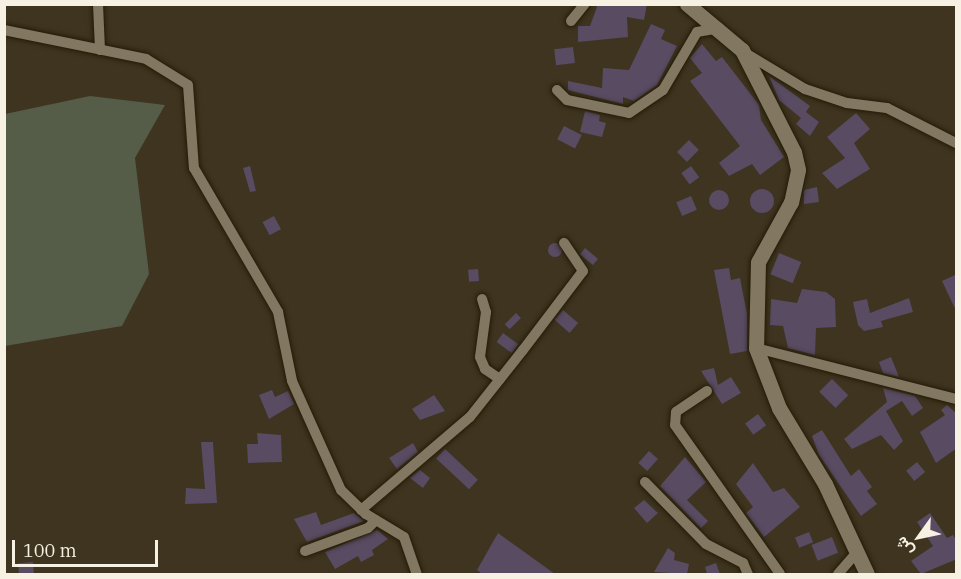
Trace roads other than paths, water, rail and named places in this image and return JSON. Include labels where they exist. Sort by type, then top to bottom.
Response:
[{"type":"main road","points":[[687,4],[720,28],[742,51],[785,130],[798,170],[791,202],[758,262],[756,348],[778,408],[858,551],[867,574]]},
{"type":"street","points":[[98,4],[100,50]]},
{"type":"street","points":[[571,21],[585,4]]},
{"type":"street","points":[[557,90],[567,100],[629,113],[663,90],[697,32],[720,28]]},
{"type":"street","points":[[4,30],[146,58],[188,84],[194,168],[278,312],[292,381],[341,490],[361,510],[409,543],[417,574]]},
{"type":"street","points":[[742,51],[806,89],[847,103],[887,108],[957,143]]},
{"type":"street","points":[[361,510],[470,417],[583,271],[564,243]]},
{"type":"street","points":[[482,299],[486,312],[480,357],[485,369],[500,378]]},
{"type":"street","points":[[756,348],[957,399]]},
{"type":"street","points":[[707,391],[676,412],[675,426],[780,574]]},
{"type":"street","points":[[645,482],[706,544],[743,563],[748,574]]},
{"type":"street","points":[[305,551],[368,528],[376,520]]},
{"type":"street","points":[[838,574],[858,551]]}]
